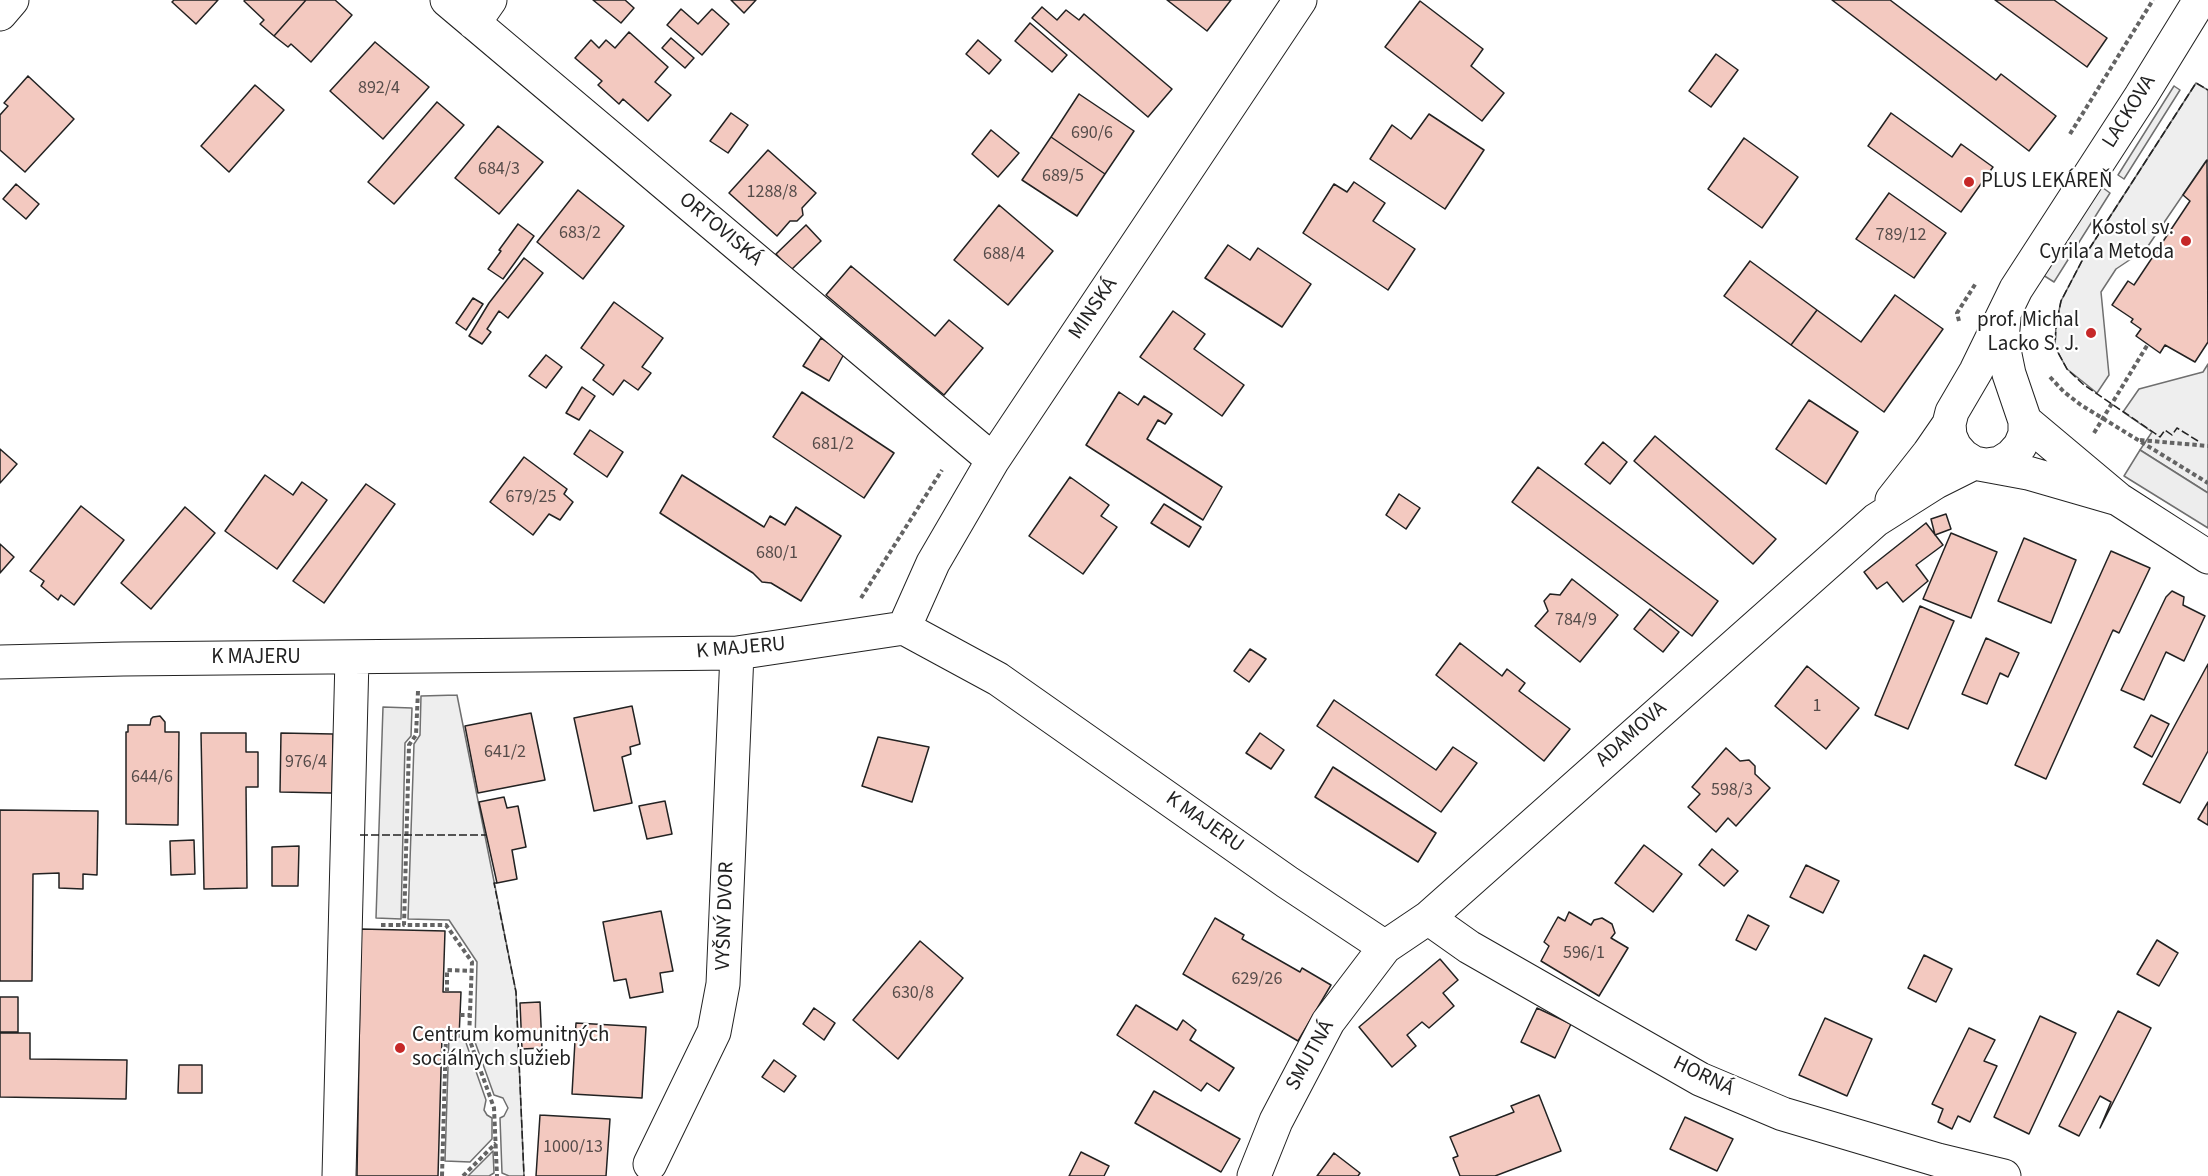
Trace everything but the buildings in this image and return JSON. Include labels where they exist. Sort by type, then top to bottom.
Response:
[{"type":"street","points":[[0,14],[12,0]]},
{"type":"street","name":"ORTOVISKÁ","points":[[447,0],[482,11],[993,460]]},
{"type":"street","name":"MINSKÁ","points":[[904,628],[933,563],[993,460],[1300,0]]},
{"type":"street","name":"LACKOVA","points":[[1876,520],[1929,453],[1953,413],[2016,289],[2200,0]]},
{"type":"street","points":[[1876,520],[1936,482],[1981,464],[2000,463],[2020,446],[2025,434],[2023,414],[2009,374],[2002,340],[2004,316]]},
{"type":"street","points":[[2118,500],[2065,483],[1981,464],[1963,456],[1955,447],[1950,436],[1953,413],[1966,394],[1977,389],[1990,388],[2007,394],[2023,414],[2118,500],[2208,557]]},
{"type":"street","name":"ADAMOVA","points":[[1385,947],[1428,918],[1876,520]]},
{"type":"street","name":"K MAJERU","points":[[0,662],[737,653],[904,628],[998,679],[1287,882],[1385,947]]},
{"type":"street","name":"VYŠNÝ DVOR","points":[[650,1164],[714,1032],[723,984],[737,653]]},
{"type":"street","points":[[339,1176],[352,658]]},
{"type":"street","name":"HORNÁ","points":[[1428,918],[1469,947],[1700,1079],[1783,1114],[1938,1160],[2004,1176]]},
{"type":"street","name":"SMUTNÁ","points":[[1254,1176],[1276,1121],[1328,1022],[1385,947]]},
{"type":"street","points":[[1903,1176],[1938,1160]]},
{"type":"path","points":[[2089,441],[2148,344]]},
{"type":"path","points":[[2046,368],[2049,376],[2064,392],[2208,483]]},
{"type":"path","points":[[2139,440],[2208,447]]},
{"type":"path","points":[[418,691],[416,735],[409,745],[404,925],[446,926],[472,962],[470,1038],[494,1107],[497,1176]]},
{"type":"path","points":[[447,992],[447,970],[472,971]]},
{"type":"path","points":[[460,1015],[470,1015]]},
{"type":"path","points":[[442,1176],[446,1036]]},
{"type":"path","points":[[462,1176],[497,1142]]},
{"type":"shaded area","points":[[2196,83],[2208,90],[2208,161],[2146,249],[2116,269],[2101,292],[2109,375],[2097,393],[2067,369],[2055,347],[2056,325],[2061,301],[2084,257]]},
{"type":"shaded area","points":[[2174,86],[2180,90],[2124,179],[2118,175]]},
{"type":"shaded area","points":[[2099,185],[2110,193],[2054,282],[2043,275]]},
{"type":"shaded area","points":[[2208,364],[2208,493],[2140,450],[2152,432],[2123,412],[2139,389],[2203,372]]},
{"type":"shaded area","points":[[2140,450],[2208,493],[2208,528],[2124,476]]},
{"type":"shaded area","points":[[457,695],[516,992],[524,1176],[509,1176],[502,1173],[500,1118],[504,1116],[508,1108],[503,1098],[494,1095],[475,1042],[477,962],[449,920],[408,919],[414,744],[420,735],[421,696]]},
{"type":"shaded area","points":[[383,707],[412,708],[411,736],[405,743],[401,919],[376,918]]},
{"type":"shaded area","points":[[449,1036],[464,1037],[486,1100],[484,1110],[492,1118],[492,1139],[470,1162],[445,1161]]},
{"type":"shaded area","points":[[493,1151],[494,1173],[489,1176],[468,1176]]},
{"type":"fence","points":[[2198,441],[2177,428],[2172,435],[2165,430],[2160,437],[2084,385],[2067,369],[2055,347],[2056,325],[2061,301],[2084,257],[2196,83],[2208,90]]},
{"type":"fence","points":[[360,835],[487,835]]},
{"type":"fence","points":[[497,883],[494,883],[516,992],[524,1176]]},
{"type":"place","name":"PLUS LEKÁREŇ","points":[[1969,182]]},
{"type":"place","name":"Kostol sv. Cyrila a Metoda","points":[[2186,241]]},
{"type":"place","name":"prof. Michal Lacko S. J.","points":[[2091,333]]},
{"type":"place","name":"Centrum komunitných sociálnych služieb","points":[[400,1048]]}]
